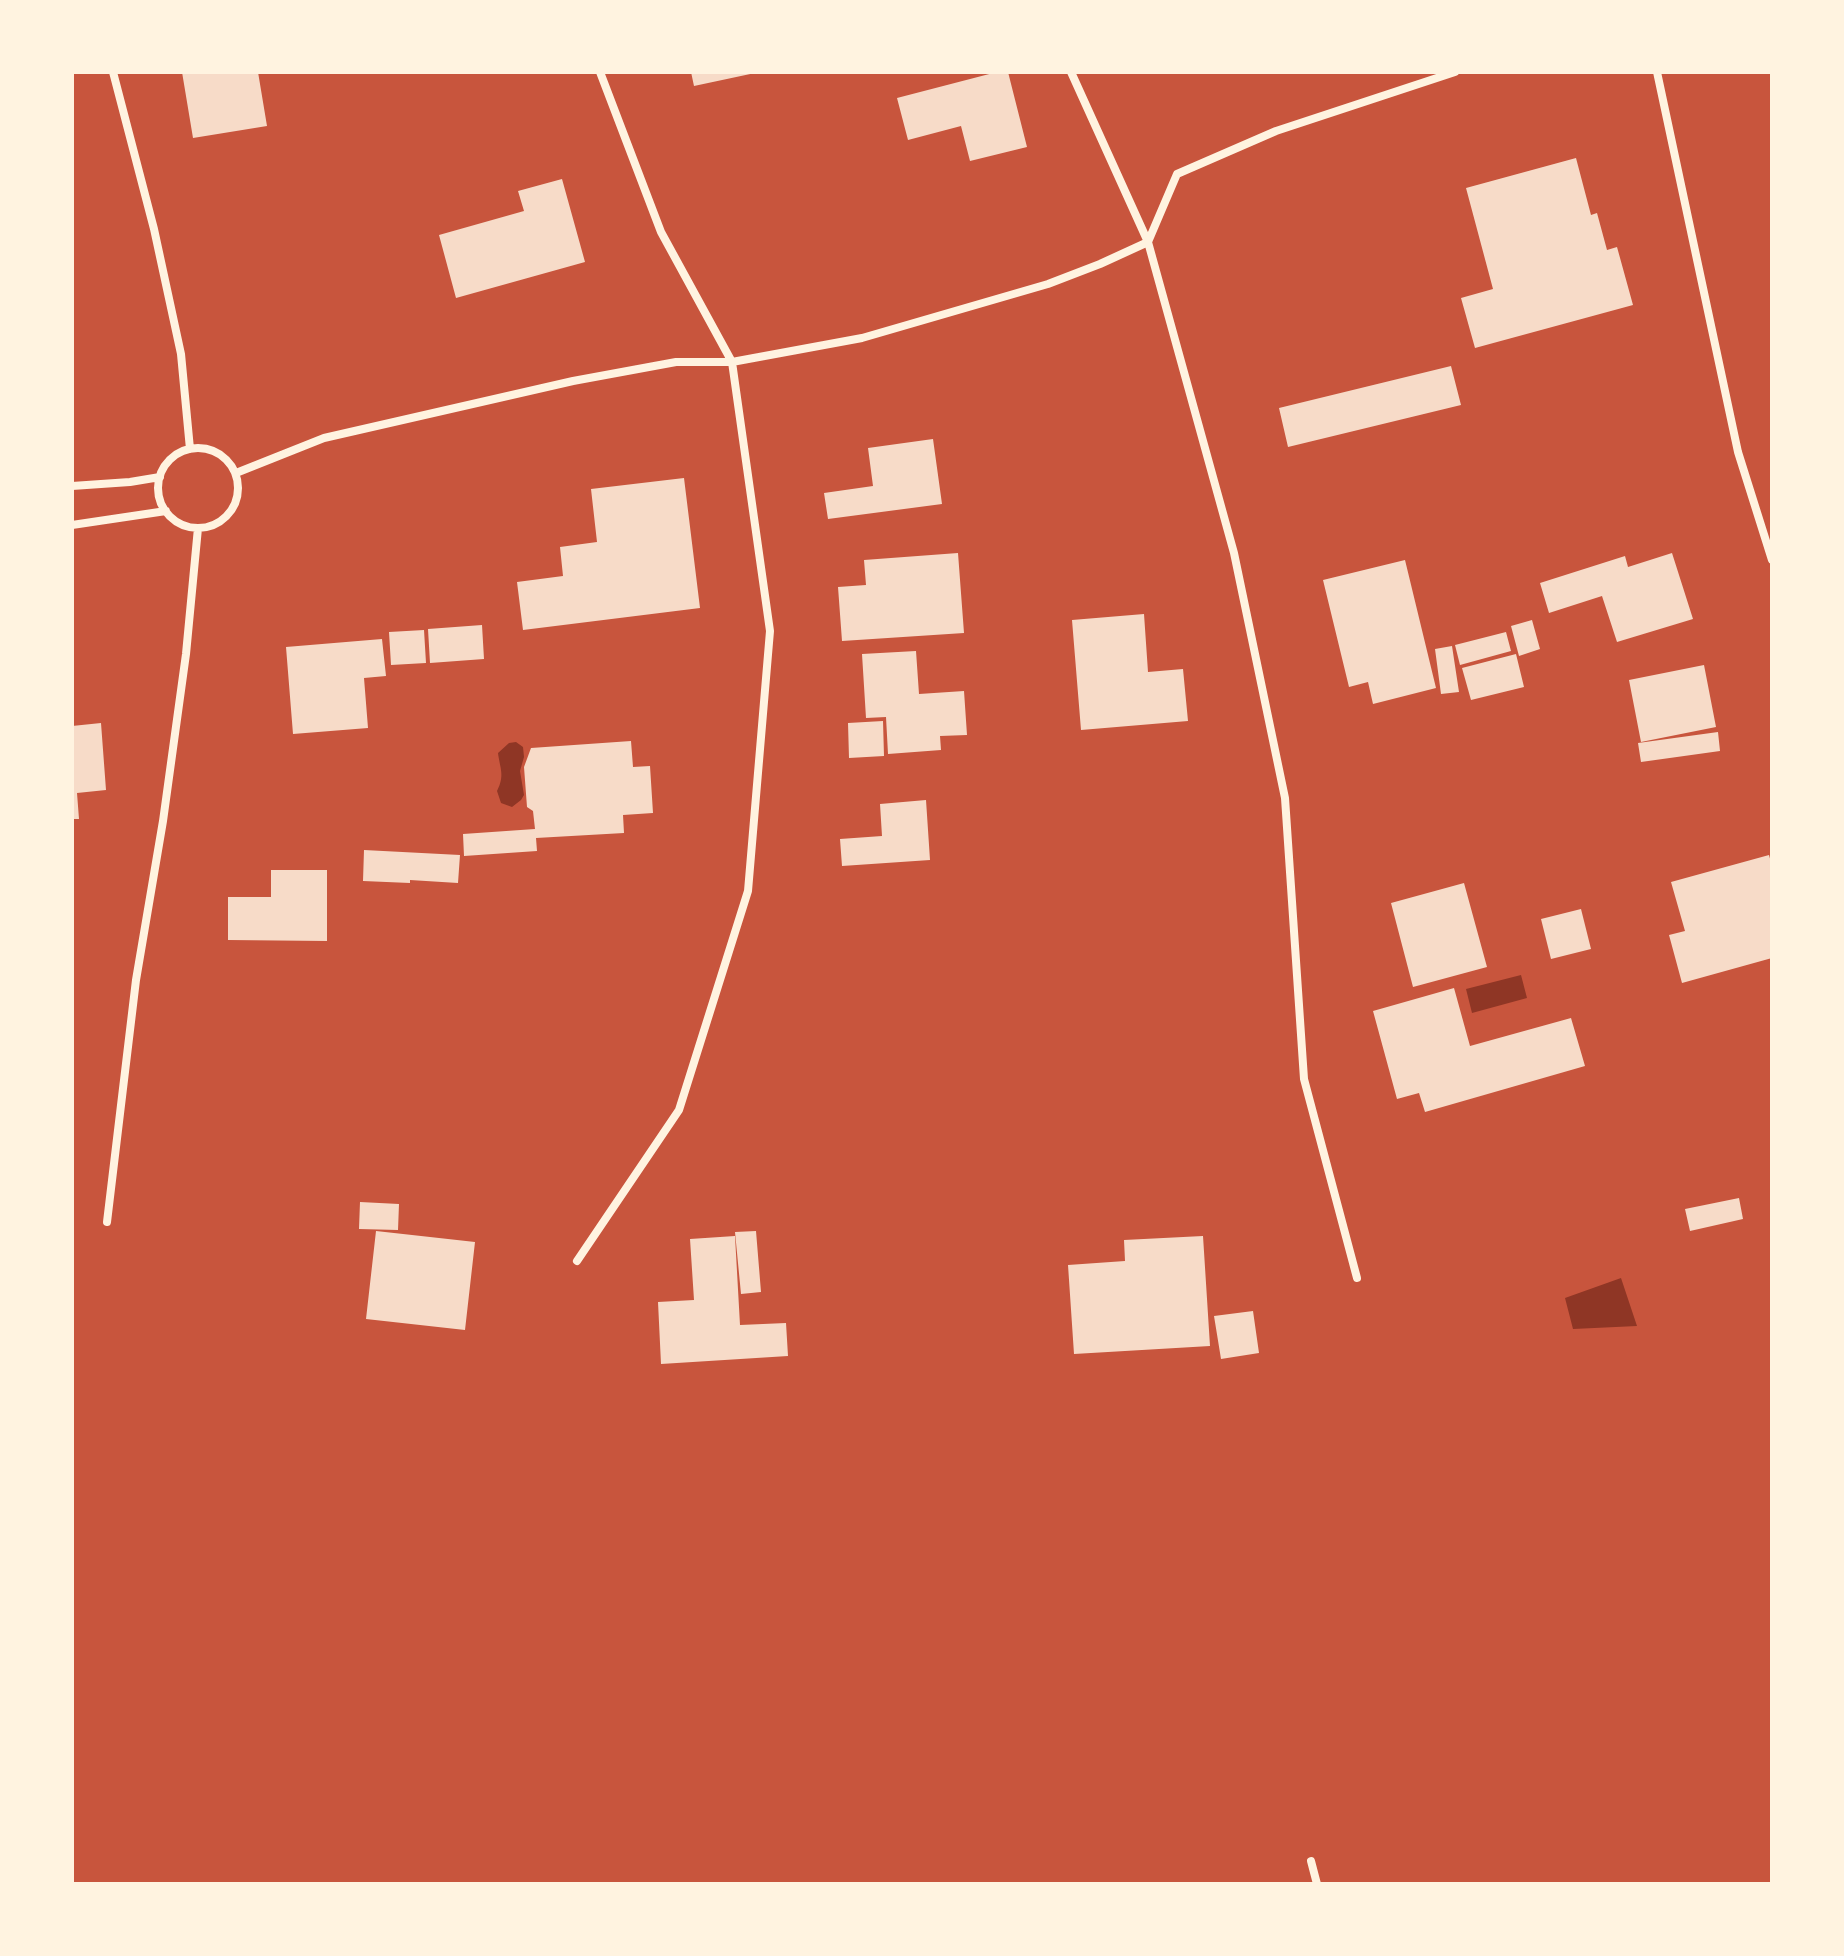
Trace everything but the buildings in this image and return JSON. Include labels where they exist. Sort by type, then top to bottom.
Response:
[{"type":"street","points":[[113,72],[154,229],[178,340],[190,449]]},
{"type":"street","points":[[577,1261],[679,1110],[748,891],[770,631],[732,362],[661,232],[600,72]]},
{"type":"street","points":[[1071,72],[1148,242],[1234,553],[1285,798],[1304,1079],[1357,1278]]},
{"type":"street","points":[[236,473],[324,438],[573,381],[676,362],[732,362],[876,334],[1048,284],[1148,242],[1177,174],[1276,131],[1455,72]]},
{"type":"street","points":[[1657,72],[1738,452],[1772,560]]},
{"type":"street","points":[[201,448],[212,450],[222,456],[236,473],[238,486],[231,511],[211,526],[186,526],[166,511],[161,501],[158,489],[160,477],[164,467],[180,452],[201,448]]},
{"type":"street","points":[[72,486],[160,477]]},
{"type":"street","points":[[72,525],[166,511]]},
{"type":"street","points":[[107,1222],[136,980],[163,821],[186,654],[198,528]]},
{"type":"street","points":[[1311,1861],[1317,1884]]},
{"type":"shaded area","points":[[516,742],[523,747],[520,771],[524,795],[512,807],[501,803],[497,791],[501,776],[498,753],[509,743]]},
{"type":"shaded area","points":[[1521,975],[1527,998],[1472,1013],[1466,989]]},
{"type":"shaded area","points":[[1621,1278],[1637,1326],[1573,1329],[1565,1298]]}]
